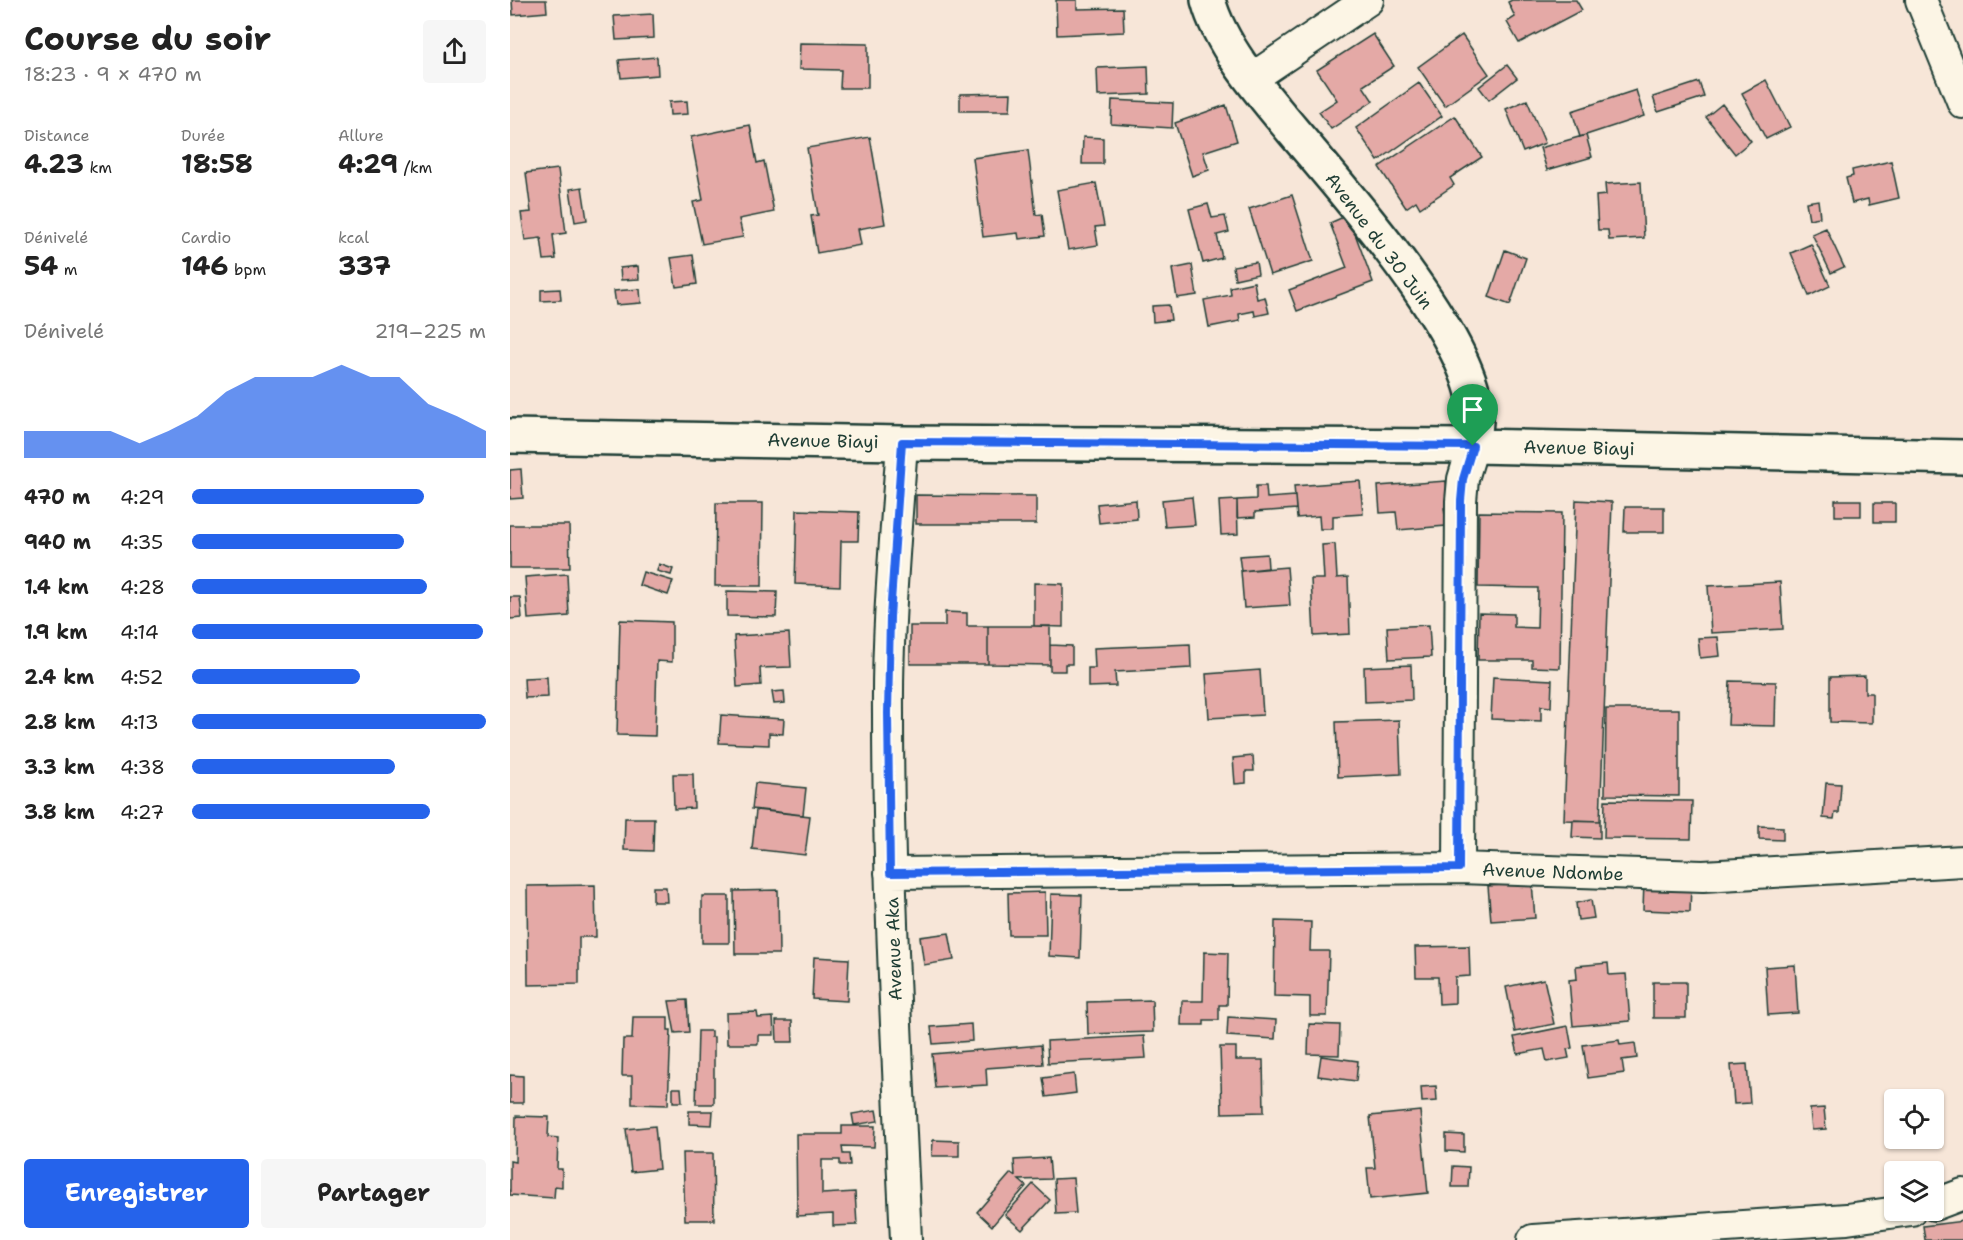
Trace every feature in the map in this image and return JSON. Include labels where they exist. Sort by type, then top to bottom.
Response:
[{"type":"street","name":"Avenue du 30 Juin","points":[[1208,0],[1222,32],[1251,79],[1401,265],[1441,323],[1458,354],[1474,400],[1477,421],[1473,446],[1463,479],[1461,501],[1459,868]]},
{"type":"street","points":[[1251,79],[1368,0]]},
{"type":"street","points":[[1921,0],[1963,104]]},
{"type":"street","name":"Avenue Biayi","points":[[510,436],[902,442],[1473,446],[1963,457]]},
{"type":"street","name":"Avenue Aka","points":[[902,442],[888,677],[890,873],[906,1240]]},
{"type":"street","name":"Avenue Ndombe","points":[[890,873],[1459,868],[1703,876],[1963,861]]},
{"type":"street","points":[[1944,1201],[1963,1194]]},
{"type":"street","points":[[1533,1240],[1597,1239],[1846,1219],[1884,1214]]},
{"type":"building","points":[[512,0],[546,0],[547,12],[513,15]]},
{"type":"building","points":[[1056,0],[1077,0],[1077,9],[1123,8],[1124,32],[1057,35]]},
{"type":"building","points":[[1512,0],[1576,0],[1582,10],[1519,43],[1507,22],[1515,17],[1508,2]]},
{"type":"building","points":[[653,14],[654,38],[616,40],[614,16]]},
{"type":"building","points":[[1373,34],[1394,66],[1363,86],[1373,101],[1331,129],[1319,112],[1337,100],[1317,70]]},
{"type":"building","points":[[1462,35],[1489,74],[1445,106],[1418,67]]},
{"type":"building","points":[[800,43],[868,44],[868,88],[840,88],[841,70],[799,69]]},
{"type":"building","points":[[657,57],[658,75],[621,78],[619,60]]},
{"type":"building","points":[[1507,65],[1517,78],[1489,100],[1479,87]]},
{"type":"building","points":[[1148,66],[1149,94],[1098,96],[1097,68]]},
{"type":"building","points":[[1766,80],[1790,127],[1766,139],[1742,93]]},
{"type":"building","points":[[1699,82],[1704,97],[1658,112],[1653,97]]},
{"type":"building","points":[[1419,83],[1442,116],[1378,161],[1356,128]]},
{"type":"building","points":[[1636,90],[1644,116],[1580,137],[1572,111]]},
{"type":"building","points":[[1011,93],[1010,111],[960,111],[960,94]]},
{"type":"building","points":[[1112,100],[1173,103],[1172,128],[1111,124]]},
{"type":"building","points":[[1527,100],[1545,143],[1523,152],[1506,109]]},
{"type":"building","points":[[687,101],[688,114],[670,115],[669,102]]},
{"type":"building","points":[[1722,104],[1751,141],[1735,154],[1706,117]]},
{"type":"building","points":[[1226,105],[1237,141],[1203,152],[1209,170],[1192,176],[1175,123]]},
{"type":"building","points":[[1455,116],[1482,157],[1450,178],[1454,185],[1420,208],[1416,201],[1406,208],[1379,167]]},
{"type":"building","points":[[750,125],[757,163],[764,161],[774,212],[739,219],[743,237],[702,244],[693,202],[703,200],[691,137]]},
{"type":"building","points":[[1586,135],[1592,157],[1547,170],[1540,148]]},
{"type":"building","points":[[870,137],[885,224],[858,229],[861,245],[817,253],[811,216],[818,215],[807,148]]},
{"type":"building","points":[[1083,137],[1103,138],[1103,164],[1082,164]]},
{"type":"building","points":[[1028,150],[1036,215],[1042,214],[1045,236],[1019,239],[1018,233],[983,237],[973,158]]},
{"type":"building","points":[[1891,161],[1899,198],[1869,205],[1868,199],[1852,203],[1846,178],[1853,176],[1852,170]]},
{"type":"building","points":[[558,169],[566,233],[553,235],[556,259],[544,260],[541,238],[525,240],[521,213],[531,212],[526,173]]},
{"type":"building","points":[[1641,182],[1644,238],[1609,240],[1608,230],[1598,230],[1596,196],[1606,195],[1605,184]]},
{"type":"building","points":[[1096,183],[1104,226],[1095,227],[1098,245],[1068,250],[1057,190]]},
{"type":"building","points":[[582,187],[587,220],[575,222],[570,189]]},
{"type":"building","points":[[1292,195],[1313,261],[1270,275],[1249,209]]},
{"type":"building","points":[[1818,200],[1820,217],[1809,219],[1806,202]]},
{"type":"building","points":[[1208,204],[1212,218],[1225,216],[1229,232],[1217,235],[1222,258],[1203,263],[1189,209]]},
{"type":"building","points":[[1348,215],[1373,282],[1297,311],[1289,290],[1347,268],[1330,223]]},
{"type":"building","points":[[1826,228],[1844,267],[1831,273],[1812,234]]},
{"type":"building","points":[[1811,244],[1830,286],[1809,296],[1791,253]]},
{"type":"building","points":[[1505,250],[1526,258],[1510,305],[1489,297]]},
{"type":"building","points":[[693,255],[697,284],[676,287],[671,258]]},
{"type":"building","points":[[1256,262],[1258,274],[1235,279],[1233,266]]},
{"type":"building","points":[[1192,265],[1197,295],[1177,298],[1172,269]]},
{"type":"building","points":[[638,266],[639,279],[621,280],[620,268]]},
{"type":"building","points":[[1254,282],[1257,299],[1265,297],[1269,313],[1255,316],[1254,311],[1239,314],[1240,321],[1209,327],[1204,300],[1231,295],[1230,287]]},
{"type":"building","points":[[560,289],[561,300],[541,301],[541,290]]},
{"type":"building","points":[[640,289],[641,303],[616,305],[614,291]]},
{"type":"building","points":[[1169,305],[1171,320],[1153,322],[1152,306]]},
{"type":"building","points":[[521,469],[523,498],[510,499],[510,470]]},
{"type":"building","points":[[1360,481],[1363,514],[1333,516],[1333,529],[1320,529],[1319,516],[1297,518],[1294,486]]},
{"type":"building","points":[[1446,481],[1448,508],[1444,508],[1446,526],[1398,530],[1396,512],[1380,513],[1378,486]]},
{"type":"building","points":[[1256,486],[1266,486],[1267,498],[1295,496],[1296,509],[1255,512],[1255,517],[1237,518],[1237,500],[1256,499]]},
{"type":"building","points":[[916,495],[1036,496],[1036,524],[916,524]]},
{"type":"building","points":[[1192,497],[1195,525],[1165,527],[1162,500]]},
{"type":"building","points":[[1136,500],[1137,519],[1099,523],[1097,504]]},
{"type":"building","points":[[1237,500],[1238,534],[1221,535],[1219,501]]},
{"type":"building","points":[[1576,500],[1612,502],[1600,821],[1564,820]]},
{"type":"building","points":[[1835,500],[1861,500],[1861,516],[1835,516]]},
{"type":"building","points":[[716,503],[763,503],[762,586],[715,586]]},
{"type":"building","points":[[1874,503],[1895,503],[1895,522],[1874,522]]},
{"type":"building","points":[[1625,507],[1664,507],[1664,532],[1624,532]]},
{"type":"building","points":[[797,510],[859,512],[858,541],[841,541],[840,586],[795,584]]},
{"type":"building","points":[[1479,512],[1562,513],[1560,668],[1532,667],[1532,660],[1478,660],[1479,613],[1514,614],[1514,627],[1537,628],[1538,588],[1478,587]]},
{"type":"building","points":[[510,525],[569,525],[570,568],[510,568]]},
{"type":"building","points":[[1335,544],[1337,578],[1348,577],[1350,634],[1314,636],[1311,579],[1324,579],[1322,545]]},
{"type":"building","points":[[1267,554],[1268,568],[1241,571],[1239,556]]},
{"type":"building","points":[[659,564],[673,569],[671,575],[657,571]]},
{"type":"building","points":[[1287,567],[1290,605],[1244,608],[1241,571]]},
{"type":"building","points":[[643,572],[673,581],[668,595],[639,585]]},
{"type":"building","points":[[567,574],[569,616],[528,619],[525,577]]},
{"type":"building","points":[[1780,582],[1783,629],[1711,633],[1708,586]]},
{"type":"building","points":[[1034,583],[1063,584],[1063,627],[1034,626]]},
{"type":"building","points":[[727,591],[777,592],[776,617],[727,616]]},
{"type":"building","points":[[510,597],[520,597],[522,618],[510,619]]},
{"type":"building","points":[[945,612],[967,613],[967,626],[988,626],[988,664],[910,664],[910,626],[945,626]]},
{"type":"building","points":[[620,620],[672,622],[672,662],[657,661],[655,736],[617,735]]},
{"type":"building","points":[[1429,625],[1431,657],[1389,659],[1387,627]]},
{"type":"building","points":[[988,626],[1050,626],[1050,665],[988,664]]},
{"type":"building","points":[[789,633],[791,667],[760,668],[761,685],[737,687],[734,636]]},
{"type":"building","points":[[1718,637],[1720,656],[1700,658],[1698,638]]},
{"type":"building","points":[[1190,644],[1191,668],[1115,672],[1116,686],[1088,687],[1088,668],[1095,668],[1094,648]]},
{"type":"building","points":[[1050,645],[1072,646],[1072,664],[1065,664],[1065,671],[1050,671]]},
{"type":"building","points":[[1411,665],[1412,700],[1365,702],[1364,667]]},
{"type":"building","points":[[1260,670],[1263,715],[1209,718],[1206,674]]},
{"type":"building","points":[[1865,676],[1865,693],[1872,693],[1872,723],[1830,722],[1830,677]]},
{"type":"building","points":[[547,677],[548,697],[525,698],[524,678]]},
{"type":"building","points":[[1493,677],[1552,680],[1551,707],[1541,706],[1541,721],[1491,719]]},
{"type":"building","points":[[1730,681],[1776,682],[1775,726],[1728,725]]},
{"type":"building","points":[[784,691],[785,703],[774,704],[772,692]]},
{"type":"building","points":[[1606,709],[1679,709],[1679,796],[1605,795]]},
{"type":"building","points":[[721,715],[784,719],[783,734],[769,733],[769,745],[719,743]]},
{"type":"building","points":[[1399,720],[1401,774],[1338,777],[1336,722]]},
{"type":"building","points":[[1253,756],[1254,771],[1246,771],[1246,783],[1235,784],[1233,758]]},
{"type":"building","points":[[673,774],[693,774],[694,808],[674,809]]},
{"type":"building","points":[[755,783],[806,788],[803,815],[752,809]]},
{"type":"building","points":[[1826,783],[1841,784],[1839,813],[1835,813],[1834,819],[1823,818]]},
{"type":"building","points":[[1605,800],[1692,801],[1691,839],[1604,838]]},
{"type":"building","points":[[756,810],[810,816],[805,855],[752,849]]},
{"type":"building","points":[[625,818],[654,818],[653,851],[624,850]]},
{"type":"building","points":[[1573,820],[1600,821],[1600,838],[1572,837]]},
{"type":"building","points":[[1759,826],[1783,827],[1783,840],[1759,839]]},
{"type":"building","points":[[1644,882],[1691,885],[1690,912],[1643,910]]},
{"type":"building","points":[[1532,883],[1535,918],[1491,921],[1488,886]]},
{"type":"building","points":[[595,885],[596,937],[579,937],[579,984],[528,985],[527,886]]},
{"type":"building","points":[[653,887],[666,887],[667,902],[653,902]]},
{"type":"building","points":[[778,890],[779,954],[735,954],[734,891]]},
{"type":"building","points":[[1045,892],[1046,935],[1009,935],[1008,893]]},
{"type":"building","points":[[1051,894],[1082,895],[1080,958],[1049,956]]},
{"type":"building","points":[[702,896],[729,896],[729,943],[702,943]]},
{"type":"building","points":[[1591,900],[1594,918],[1578,920],[1576,903]]},
{"type":"building","points":[[1275,921],[1311,922],[1310,951],[1329,951],[1327,1016],[1310,1016],[1310,997],[1274,996]]},
{"type":"building","points":[[949,933],[954,960],[924,965],[920,937]]},
{"type":"building","points":[[1469,946],[1470,976],[1455,977],[1455,1003],[1439,1004],[1438,977],[1416,977],[1415,947]]},
{"type":"building","points":[[1204,952],[1228,953],[1227,1005],[1219,1005],[1219,1020],[1204,1020],[1204,1025],[1181,1025],[1182,1001],[1203,1001]]},
{"type":"building","points":[[814,957],[849,959],[847,1001],[812,999]]},
{"type":"building","points":[[1608,963],[1609,975],[1626,974],[1630,1021],[1573,1026],[1569,980],[1577,979],[1576,966]]},
{"type":"building","points":[[1795,965],[1798,1013],[1768,1015],[1765,967]]},
{"type":"building","points":[[1544,979],[1554,1024],[1515,1032],[1506,987]]},
{"type":"building","points":[[1653,982],[1686,982],[1686,1018],[1653,1018]]},
{"type":"building","points":[[687,1000],[689,1032],[675,1033],[669,1001]]},
{"type":"building","points":[[1152,1000],[1153,1032],[1088,1034],[1087,1002]]},
{"type":"building","points":[[757,1012],[758,1018],[773,1017],[774,1035],[758,1035],[758,1044],[727,1044],[726,1013]]},
{"type":"building","points":[[633,1017],[668,1017],[668,1030],[671,1030],[668,1105],[632,1104],[632,1076],[622,1076],[623,1039],[632,1039]]},
{"type":"building","points":[[1228,1017],[1276,1020],[1275,1039],[1227,1036]]},
{"type":"building","points":[[776,1021],[792,1021],[793,1042],[777,1042]]},
{"type":"building","points":[[971,1024],[972,1041],[933,1044],[931,1027]]},
{"type":"building","points":[[1309,1024],[1340,1025],[1339,1055],[1308,1054]]},
{"type":"building","points":[[1568,1026],[1572,1048],[1567,1049],[1569,1058],[1547,1062],[1544,1049],[1518,1054],[1514,1037]]},
{"type":"building","points":[[698,1031],[711,1031],[711,1037],[714,1037],[714,1104],[696,1104]]},
{"type":"building","points":[[1144,1036],[1146,1058],[1048,1063],[1047,1041]]},
{"type":"building","points":[[1619,1040],[1620,1045],[1635,1043],[1637,1058],[1622,1060],[1624,1073],[1588,1078],[1583,1045]]},
{"type":"building","points":[[1041,1045],[1043,1064],[986,1068],[987,1085],[935,1088],[932,1054]]},
{"type":"building","points":[[1220,1047],[1236,1047],[1236,1060],[1263,1060],[1264,1112],[1222,1113]]},
{"type":"building","points":[[1321,1056],[1358,1061],[1356,1081],[1318,1076]]},
{"type":"building","points":[[1747,1064],[1750,1103],[1734,1104],[1731,1065]]},
{"type":"building","points":[[1074,1074],[1076,1093],[1046,1097],[1043,1078]]},
{"type":"building","points":[[510,1075],[523,1076],[523,1103],[510,1103]]},
{"type":"building","points":[[1436,1086],[1437,1101],[1422,1102],[1421,1087]]},
{"type":"building","points":[[673,1088],[681,1088],[682,1102],[673,1102]]},
{"type":"building","points":[[1824,1108],[1826,1129],[1812,1130],[1810,1109]]},
{"type":"building","points":[[876,1110],[878,1121],[854,1125],[852,1114]]},
{"type":"building","points":[[689,1111],[713,1111],[712,1125],[689,1124]]},
{"type":"building","points":[[1420,1111],[1428,1193],[1370,1199],[1367,1168],[1375,1168],[1370,1116]]},
{"type":"building","points":[[516,1116],[549,1117],[548,1137],[558,1138],[557,1169],[562,1169],[562,1187],[555,1186],[554,1198],[510,1195],[510,1161],[515,1162]]},
{"type":"building","points":[[655,1126],[659,1169],[631,1172],[626,1129]]},
{"type":"building","points":[[842,1126],[875,1126],[874,1147],[842,1146],[843,1154],[849,1154],[850,1165],[840,1165],[840,1160],[822,1160],[822,1194],[855,1192],[857,1225],[833,1226],[833,1214],[797,1216],[796,1134],[842,1134]]},
{"type":"building","points":[[1446,1134],[1464,1135],[1464,1152],[1446,1151]]},
{"type":"building","points":[[933,1140],[959,1141],[959,1156],[932,1156]]},
{"type":"building","points":[[683,1153],[713,1153],[714,1220],[685,1220]]},
{"type":"building","points":[[1049,1158],[1051,1179],[1019,1180],[1026,1186],[992,1226],[977,1212],[1011,1173],[1015,1176],[1014,1160]]},
{"type":"building","points":[[1453,1166],[1469,1167],[1468,1187],[1452,1187]]},
{"type":"building","points":[[1073,1178],[1076,1213],[1056,1214],[1054,1179]]},
{"type":"building","points":[[1033,1184],[1050,1200],[1022,1230],[1005,1215]]},
{"type":"building","points":[[1963,1221],[1963,1240],[1925,1240],[1923,1226]]},
{"type":"route","points":[[902,442],[1473,446],[1463,479],[1461,501],[1459,868],[890,873],[888,713],[890,617],[902,442]]}]
